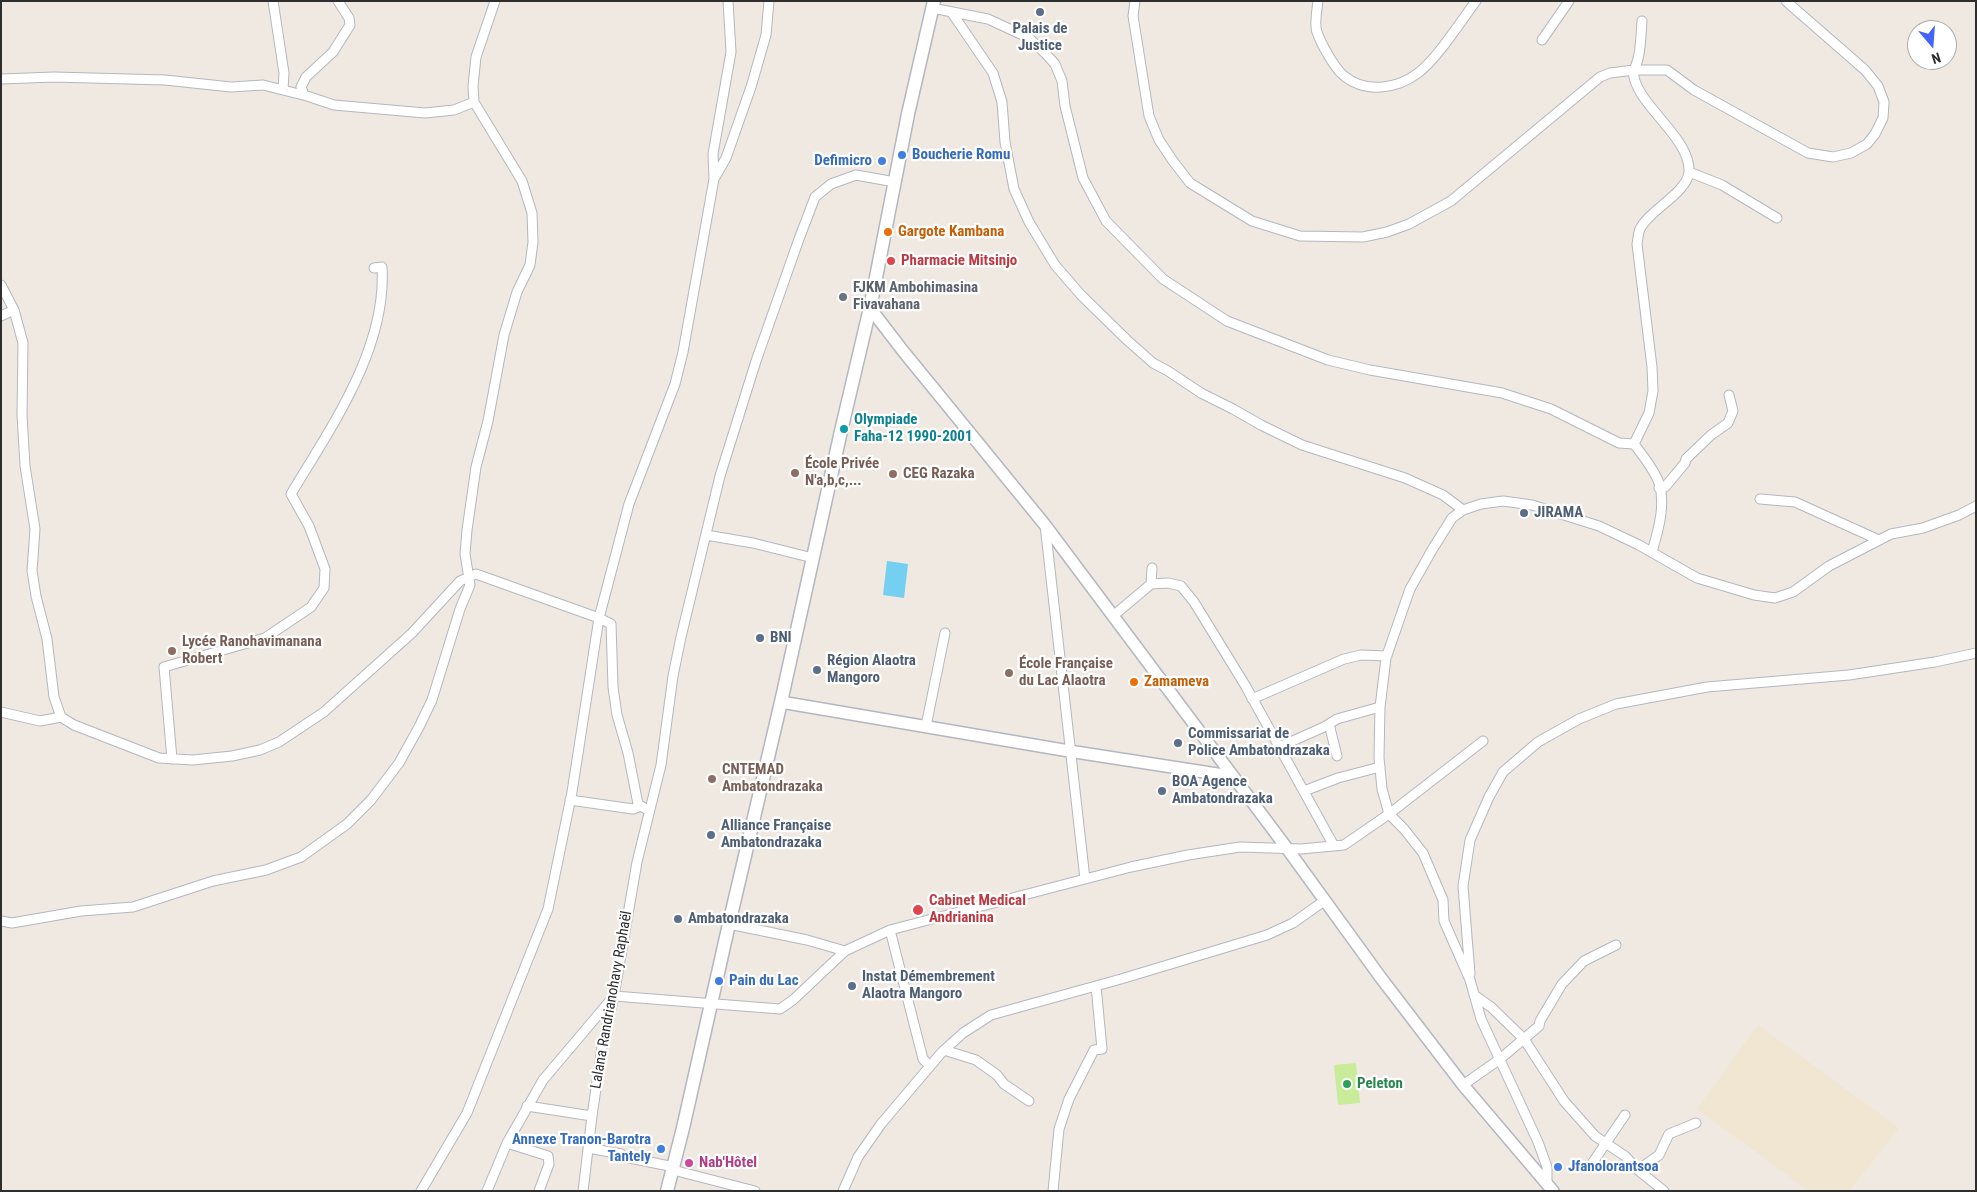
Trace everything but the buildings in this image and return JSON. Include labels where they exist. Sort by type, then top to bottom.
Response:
[{"type":"main road","points":[[667,1191],[781,702],[870,308],[908,114],[933,5]]},
{"type":"street","points":[[273,1],[284,73],[283,90]]},
{"type":"street","points":[[304,95],[301,87],[306,78],[333,52],[350,25],[349,18],[338,1]]},
{"type":"street","points":[[1,921],[12,923],[81,912],[133,907],[213,881],[266,870],[301,857],[339,829],[371,800],[399,763],[419,727],[432,700],[460,610],[470,585],[465,554],[476,467],[488,421],[504,335],[517,292],[530,265],[533,242],[532,213],[522,181],[474,102],[473,86],[476,58],[495,1]]},
{"type":"street","points":[[421,1191],[467,1113],[548,909],[570,800],[599,618],[629,504],[675,384],[683,352],[714,179],[713,154],[731,52],[728,1]]},
{"type":"street","points":[[714,179],[726,158],[751,87],[766,35],[769,1]]},
{"type":"street","points":[[1135,1],[1133,16],[1148,116],[1159,140],[1190,183],[1252,221],[1300,236],[1363,237],[1387,232],[1409,224],[1451,201],[1600,77],[1634,70],[1667,70],[1694,90],[1808,153],[1832,157],[1851,153],[1867,144],[1876,134],[1883,118],[1884,102],[1878,86],[1865,70],[1786,1]]},
{"type":"street","points":[[1318,1],[1317,30],[1330,57],[1343,75],[1363,86],[1382,88],[1400,84],[1419,73],[1476,1]]},
{"type":"street","points":[[1542,40],[1569,1]]},
{"type":"street","points":[[933,5],[952,13],[988,19],[1029,38],[1055,64],[1062,81],[1065,106],[1083,178],[1106,222],[1163,279],[1227,321],[1328,360],[1370,370],[1502,393],[1551,409],[1618,443],[1634,444],[1647,461],[1659,488],[1660,521],[1652,552]]},
{"type":"street","points":[[952,13],[993,73],[1002,102],[1004,142],[1014,189],[1029,222],[1055,264],[1081,295],[1127,340],[1153,363],[1201,393],[1261,425],[1302,445],[1405,478],[1444,495],[1464,510]]},
{"type":"street","points":[[1634,444],[1649,413],[1653,391],[1652,367],[1637,244],[1639,230],[1647,219],[1683,185],[1689,172],[1687,160],[1680,146],[1644,96],[1635,79],[1634,70],[1638,58],[1642,21]]},
{"type":"street","points":[[1,80],[54,77],[165,80],[231,87],[263,85],[334,105],[425,113],[454,110],[474,102]]},
{"type":"street","points":[[1689,172],[1722,185],[1778,218]]},
{"type":"street","name":"Lalana Randrianohavy Raphaël","points":[[583,1191],[602,1047],[614,996],[645,809],[661,765],[680,638],[720,476],[756,361],[799,239],[816,197],[831,184],[856,174],[895,182]]},
{"type":"street","points":[[172,759],[164,667],[265,638],[311,607],[324,588],[325,569],[309,526],[291,494],[362,372],[379,311],[383,288],[382,267],[374,268]]},
{"type":"street","points":[[1,285],[14,310],[23,343],[22,416],[25,466],[35,528],[32,571],[47,640],[54,697],[61,717],[74,725],[160,758],[193,760],[232,756],[260,750],[279,742],[324,712],[412,633],[460,581],[476,574],[486,576],[611,624],[613,687],[617,715],[628,753],[638,804],[645,809]]},
{"type":"street","points":[[870,308],[1045,525],[1230,776],[1463,1085],[1550,1186]]},
{"type":"street","points":[[1,316],[14,310]]},
{"type":"street","points":[[1659,488],[1665,487],[1685,463],[1686,459],[1711,435],[1728,423],[1733,411],[1729,395]]},
{"type":"street","points":[[1760,499],[1795,502],[1879,540]]},
{"type":"street","points":[[1550,1186],[1547,1167],[1538,1142],[1481,1020],[1470,980],[1444,921],[1443,900],[1423,853],[1389,814],[1382,790],[1380,707],[1387,656],[1410,589],[1452,518],[1464,510],[1481,504],[1503,501],[1532,504],[1599,526],[1652,552],[1697,578],[1754,595],[1775,598],[1792,592],[1829,566],[1891,534],[1923,528],[1959,516],[1976,506]]},
{"type":"street","points":[[1045,525],[1069,751],[1085,879]]},
{"type":"street","points":[[706,535],[752,543],[813,558]]},
{"type":"street","points":[[1151,584],[1152,568]]},
{"type":"street","points":[[1113,616],[1151,584],[1168,583],[1180,586],[1194,602],[1252,699],[1334,846]]},
{"type":"street","points":[[926,726],[945,633]]},
{"type":"street","points":[[1470,980],[1463,886],[1470,840],[1489,797],[1503,772],[1538,742],[1578,719],[1616,704],[1707,687],[1849,675],[1935,662],[1976,653]]},
{"type":"street","points":[[1252,699],[1344,659],[1361,655],[1387,656]]},
{"type":"street","points":[[781,702],[1069,751],[1230,776]]},
{"type":"street","points":[[1279,747],[1337,719],[1380,707]]},
{"type":"street","points":[[1,712],[40,721],[61,717]]},
{"type":"street","points":[[1329,724],[1337,756]]},
{"type":"street","points":[[487,1191],[507,1144],[543,1080],[614,996],[780,1009],[793,1000],[845,951],[890,930],[1169,859],[1231,848],[1301,849],[1344,845],[1389,814],[1482,741]]},
{"type":"street","points":[[1304,791],[1338,778],[1380,767]]},
{"type":"street","points":[[570,800],[645,809]]},
{"type":"street","points":[[843,1191],[858,1157],[881,1124],[944,1050],[963,1033],[991,1015],[1267,935],[1293,923],[1324,901]]},
{"type":"street","points":[[729,924],[807,940],[845,951]]},
{"type":"street","points":[[890,930],[923,1059],[930,1066]]},
{"type":"street","points":[[1463,1085],[1500,1059],[1539,1026],[1540,1021],[1562,984],[1584,961],[1616,945]]},
{"type":"street","points":[[1053,1191],[1059,1129],[1069,1099],[1094,1050],[1102,1049],[1096,986]]},
{"type":"street","points":[[1474,995],[1491,1007],[1524,1039],[1564,1101],[1595,1136],[1625,1156],[1638,1170],[1664,1191]]},
{"type":"street","points":[[944,1050],[976,1060],[997,1074],[1004,1084],[1029,1101]]},
{"type":"street","points":[[527,1106],[592,1116]]},
{"type":"street","points":[[1593,1162],[1625,1115]]},
{"type":"street","points":[[1638,1170],[1658,1155],[1669,1134],[1696,1123]]},
{"type":"street","points":[[507,1144],[548,1156],[549,1164],[539,1191]]},
{"type":"street","points":[[588,1148],[669,1166],[673,1170],[755,1191]]},
{"type":"shaded area","points":[[1758,1025],[1899,1128],[1849,1191],[1809,1191],[1697,1109]]},
{"type":"green space","name":"Peleton","points":[[1356,1063],[1360,1103],[1338,1105],[1334,1065]]},
{"type":"water","points":[[887,561],[908,564],[904,598],[883,595]]},
{"type":"place","name":"Palais de Justice","points":[[1040,12]]},
{"type":"place","name":"Boucherie Romu","points":[[902,155]]},
{"type":"place","name":"Defimicro","points":[[882,161]]},
{"type":"place","name":"Gargote Kambana","points":[[888,232]]},
{"type":"place","name":"Pharmacie Mitsinjo","points":[[891,261]]},
{"type":"place","name":"FJKM Ambohimasina Fivavahana","points":[[843,297]]},
{"type":"place","name":"Olympiade Faha-12 1990-2001","points":[[844,429]]},
{"type":"place","name":"École Privée N'a,b,c,...","points":[[795,473]]},
{"type":"place","name":"CEG Razaka","points":[[893,474]]},
{"type":"place","name":"JIRAMA","points":[[1524,513]]},
{"type":"place","name":"BNI","points":[[760,638]]},
{"type":"place","name":"Lycée Ranohavimanana Robert","points":[[172,651]]},
{"type":"place","name":"Région Alaotra Mangoro","points":[[817,670]]},
{"type":"place","name":"École Française du Lac Alaotra","points":[[1009,673]]},
{"type":"place","name":"Zamameva","points":[[1134,682]]},
{"type":"place","name":"Commissariat de Police Ambatondrazaka","points":[[1178,743]]},
{"type":"place","name":"CNTEMAD Ambatondrazaka","points":[[712,779]]},
{"type":"place","name":"BOA Agence Ambatondrazaka","points":[[1162,791]]},
{"type":"place","name":"Alliance Française Ambatondrazaka","points":[[711,835]]},
{"type":"place","name":"Cabinet Medical Andrianina","points":[[918,910]]},
{"type":"place","name":"Ambatondrazaka","points":[[678,919]]},
{"type":"place","name":"Pain du Lac","points":[[719,981]]},
{"type":"place","name":"Instat Démembrement Alaotra Mangoro","points":[[852,986]]},
{"type":"place","name":"Peleton","points":[[1347,1084]]},
{"type":"place","name":"Annexe Tranon-Barotra Tantely","points":[[661,1149]]},
{"type":"place","name":"Nab'Hôtel","points":[[689,1163]]},
{"type":"place","name":"Jfanolorantsoa","points":[[1558,1167]]}]
